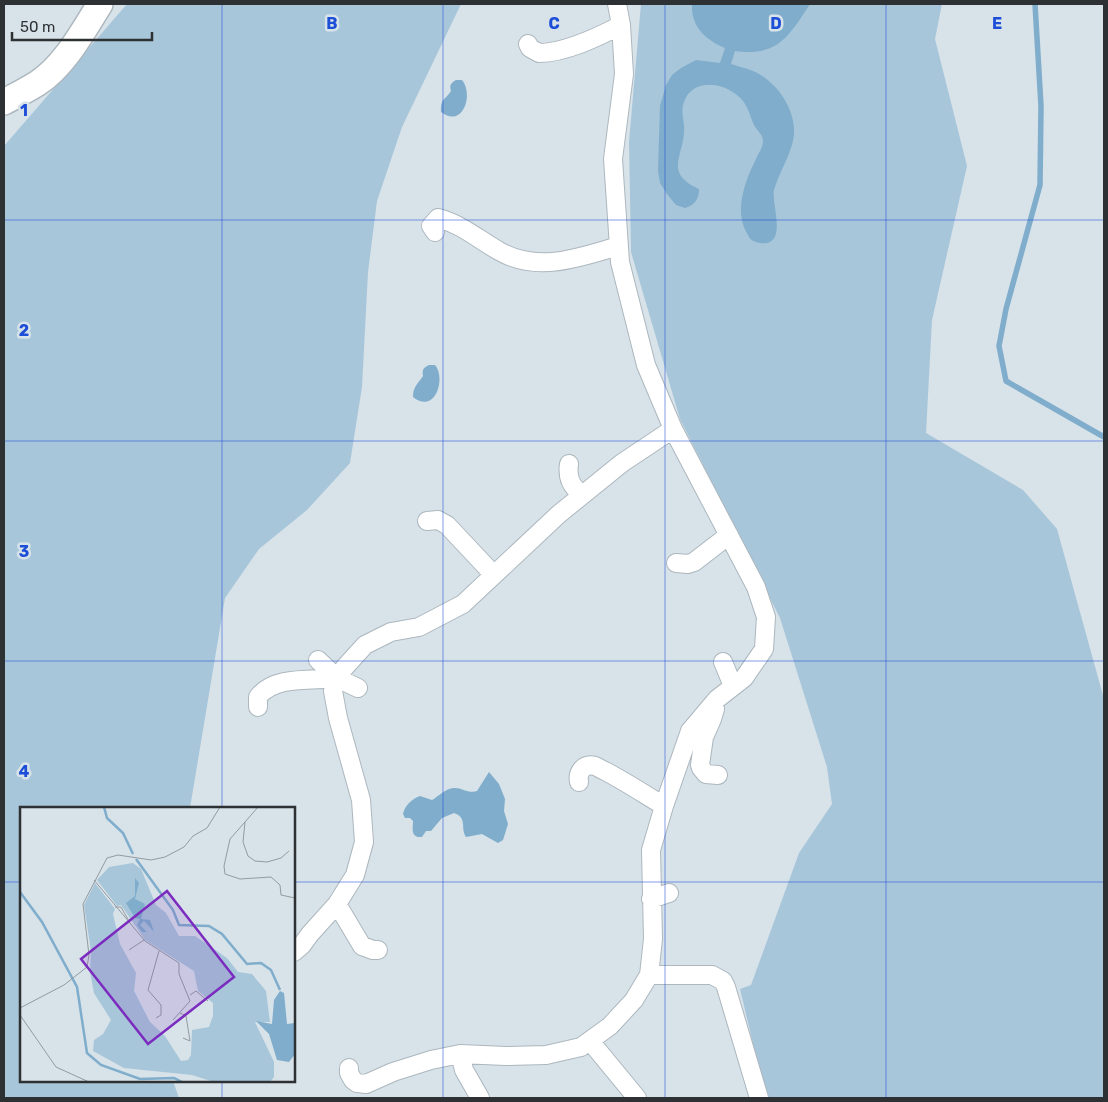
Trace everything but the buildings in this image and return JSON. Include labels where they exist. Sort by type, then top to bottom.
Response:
[{"type":"street","points":[[4,102],[39,82],[56,68],[100,4]]},
{"type":"street","points":[[349,1068],[349,1073],[353,1080],[357,1083],[366,1084],[393,1072],[421,1063],[460,1054],[546,1055],[582,1047],[610,1026],[634,1000],[649,975],[652,939],[650,850],[690,731],[717,699],[744,678],[764,649],[766,617],[756,587],[673,429],[646,365],[620,262],[613,160],[624,74],[621,24],[617,4]]},
{"type":"street","points":[[528,44],[530,48],[539,53],[559,55],[569,48],[601,35],[621,24]]},
{"type":"street","points":[[435,232],[431,226],[438,218],[494,242],[514,259],[531,262],[539,269],[618,246]]},
{"type":"street","points":[[295,951],[337,904],[355,875],[364,842],[361,800],[338,718],[333,691],[337,678],[365,645],[391,632],[418,627],[462,604],[559,514],[622,463],[673,429]]},
{"type":"street","points":[[569,464],[570,482],[574,490],[582,495]]},
{"type":"street","points":[[427,521],[450,522],[493,574]]},
{"type":"street","points":[[676,563],[688,564],[694,562],[728,535]]},
{"type":"street","points":[[318,660],[337,678],[358,688]]},
{"type":"street","points":[[723,662],[733,686]]},
{"type":"street","points":[[258,707],[258,697],[270,688],[299,678],[320,680],[337,678]]},
{"type":"street","points":[[717,699],[712,719],[704,737],[700,765],[706,774],[718,774]]},
{"type":"street","points":[[579,782],[579,774],[584,767],[608,768],[664,806]]},
{"type":"street","points":[[651,899],[669,893]]},
{"type":"street","points":[[337,904],[362,946],[378,950]]},
{"type":"street","points":[[649,975],[712,975],[723,981],[759,1098]]},
{"type":"street","points":[[590,1041],[637,1098]]},
{"type":"street","points":[[460,1054],[464,1070],[480,1098]]},
{"type":"shaded area","points":[[127,4],[461,4],[402,127],[377,201],[368,272],[362,387],[350,463],[307,510],[259,549],[225,598],[190,807],[20,807],[20,1082],[173,1082],[179,1098],[4,1098],[4,146]]},
{"type":"shaded area","points":[[641,4],[942,4],[935,39],[967,166],[932,320],[926,433],[1023,490],[1057,529],[1104,699],[1104,1098],[766,1098],[740,989],[751,985],[799,853],[832,804],[827,767],[780,618],[680,419],[631,252],[629,142]]},
{"type":"shaded area","points":[[692,4],[810,4],[781,42],[762,51],[735,51],[731,64],[749,69],[767,79],[786,102],[793,121],[793,141],[774,190],[777,223],[774,238],[769,242],[760,243],[752,240],[741,217],[742,197],[763,141],[744,102],[732,91],[716,85],[701,86],[688,94],[684,102],[682,109],[684,132],[678,164],[682,177],[699,189],[696,201],[685,208],[676,205],[660,183],[658,171],[660,106],[666,85],[672,75],[696,60],[720,63],[725,48],[701,32],[694,19]]},
{"type":"shaded area","points":[[456,80],[462,80],[465,86],[467,93],[466,101],[460,113],[455,116],[449,116],[441,112],[441,105],[451,91],[451,84]]},
{"type":"shaded area","points":[[429,365],[435,365],[438,371],[439,385],[433,398],[428,401],[421,401],[413,397],[414,390],[423,376],[423,369]]},
{"type":"shaded area","points":[[489,772],[499,784],[505,799],[504,811],[508,824],[503,840],[498,843],[482,834],[466,837],[461,818],[454,813],[442,818],[431,831],[426,831],[422,837],[414,834],[413,821],[410,818],[405,818],[403,814],[407,805],[420,796],[432,800],[453,788],[471,792],[477,791]]},
{"type":"waterway","points":[[1035,4],[1041,106],[1040,185],[1006,309],[999,346],[1006,381],[1104,437]]}]
